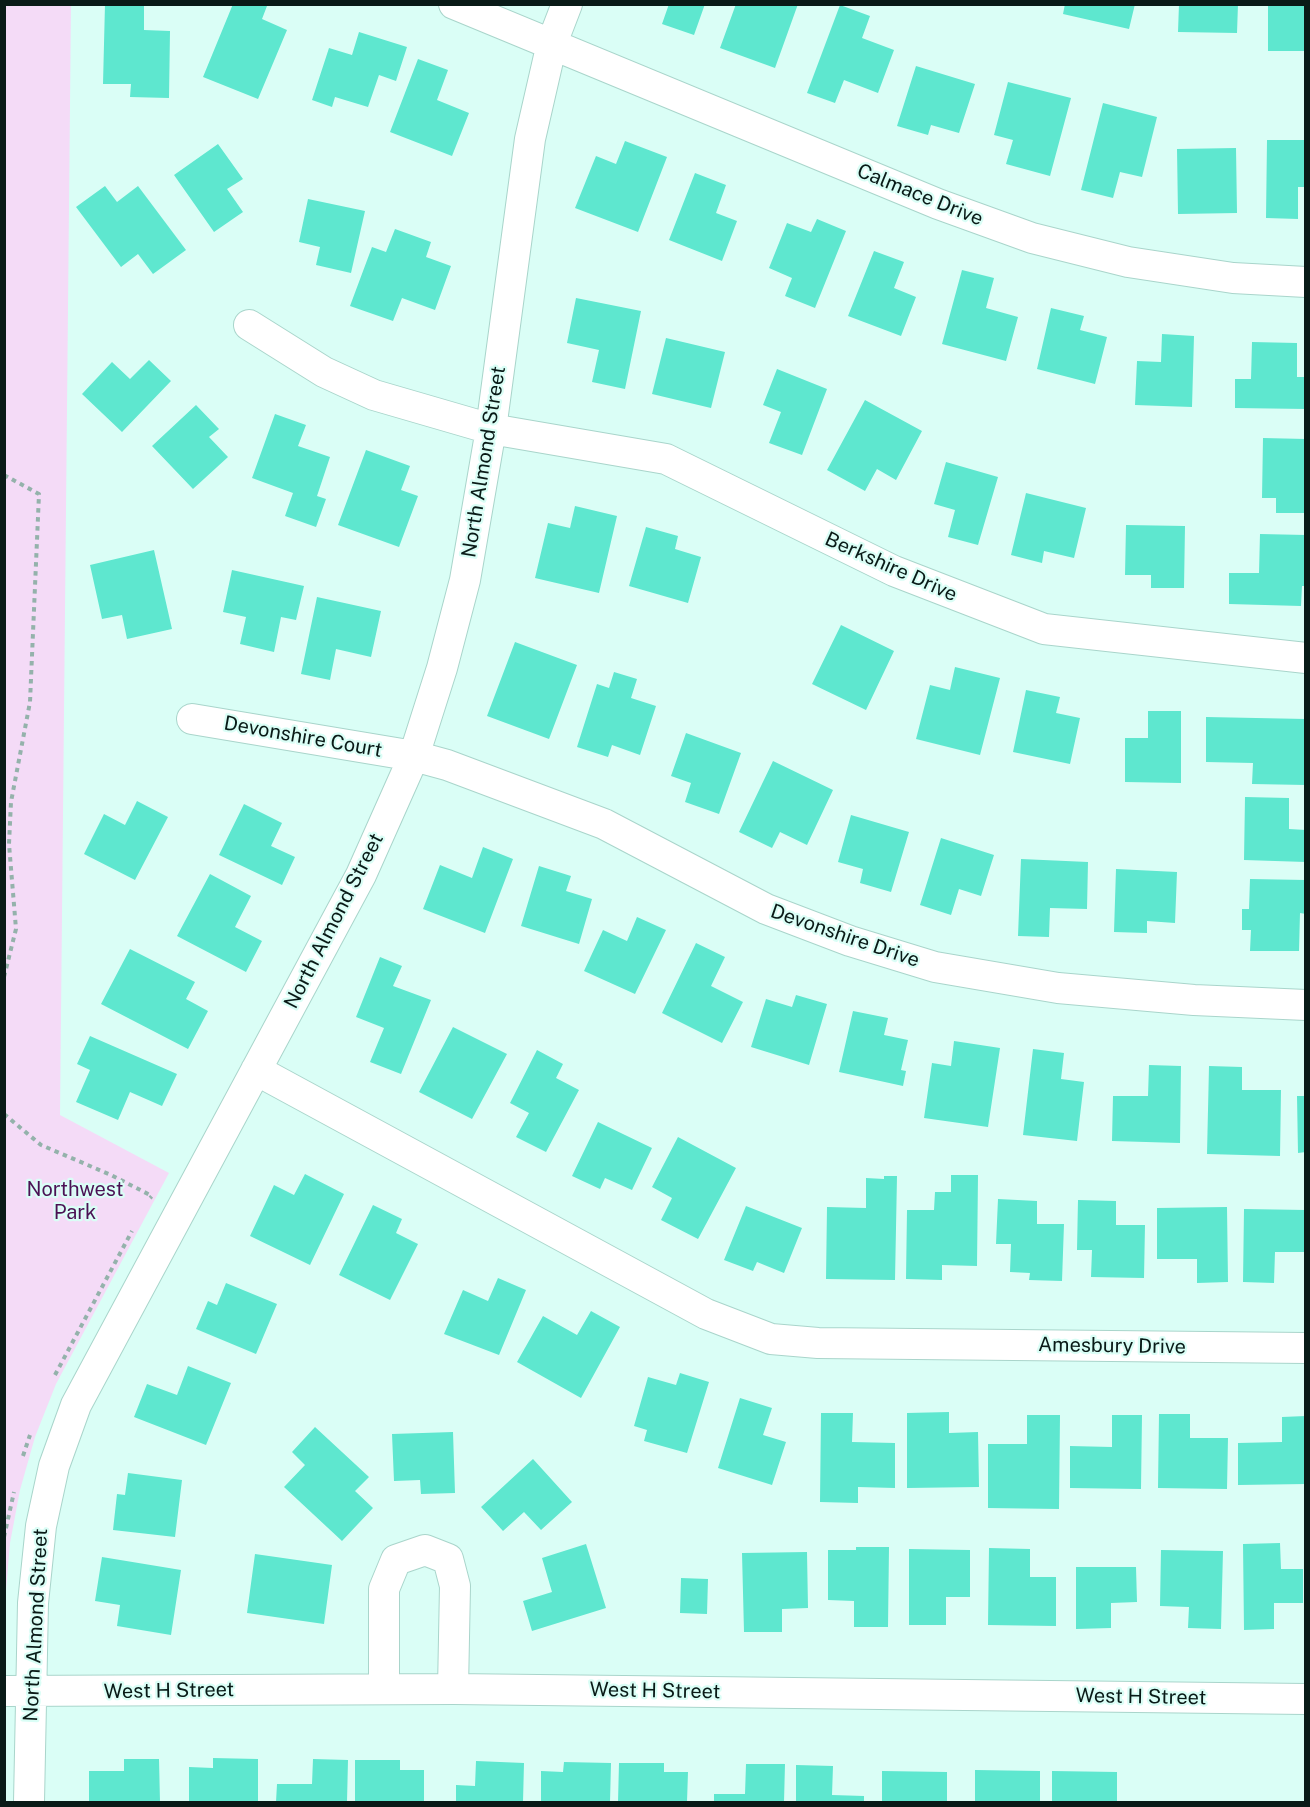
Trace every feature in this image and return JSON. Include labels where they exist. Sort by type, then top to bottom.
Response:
[{"type":"street","name":"Calmace Drive","points":[[454,4],[938,204],[1032,238],[1128,262],[1233,278],[1305,282]]},
{"type":"street","name":"North Almond Street","points":[[29,1803],[17,1691],[33,1603],[41,1526],[54,1466],[76,1405],[361,875],[414,756],[442,668],[465,580],[491,429],[530,139],[552,43],[567,4]]},
{"type":"street","name":"Berkshire Drive","points":[[249,325],[324,372],[374,395],[491,429],[666,459],[894,571],[1044,629],[1305,658]]},
{"type":"street","name":"Devonshire Court","points":[[192,719],[414,756]]},
{"type":"street","name":"Devonshire Drive","points":[[414,756],[447,765],[604,824],[766,909],[850,941],[935,966],[1058,988],[1194,1000],[1305,1005]]},
{"type":"street","name":"Amesbury Drive","points":[[256,1070],[706,1314],[771,1339],[818,1343],[1305,1348]]},
{"type":"street","points":[[384,1689],[384,1589],[396,1560],[425,1551],[448,1559],[455,1586],[453,1689]]},
{"type":"street","name":"West H Street","points":[[17,1691],[453,1689],[1305,1699]]},
{"type":"path","points":[[4,475],[39,494],[30,702],[15,769],[11,802],[9,844],[16,929],[4,976]]},
{"type":"path","points":[[4,1114],[41,1145],[152,1196]]},
{"type":"green space","name":"Northwest Park","points":[[71,4],[60,1115],[169,1173],[56,1384],[35,1437],[20,1490],[10,1543],[5,1602],[4,5]]},
{"type":"building","points":[[105,4],[144,5],[144,30],[170,31],[169,98],[130,97],[131,84],[103,84]]},
{"type":"building","points":[[233,4],[267,6],[262,19],[287,30],[258,99],[203,77]]},
{"type":"building","points":[[669,4],[705,4],[694,35],[662,24]]},
{"type":"building","points":[[736,4],[798,4],[775,68],[720,48]]},
{"type":"building","points":[[1065,4],[1135,4],[1129,29],[1063,14]]},
{"type":"building","points":[[1179,4],[1238,4],[1237,33],[1178,32]]},
{"type":"building","points":[[1268,4],[1306,4],[1306,51],[1268,51]]},
{"type":"building","points":[[840,5],[870,16],[862,38],[894,50],[878,93],[844,80],[835,103],[807,93]]},
{"type":"building","points":[[359,32],[407,47],[396,81],[379,75],[368,107],[335,97],[332,107],[312,100],[329,48],[352,55]]},
{"type":"building","points":[[418,59],[448,70],[437,100],[469,113],[452,156],[390,132]]},
{"type":"building","points":[[916,66],[975,84],[959,133],[931,125],[928,135],[897,126]]},
{"type":"building","points":[[1008,82],[1071,98],[1050,176],[1006,164],[1013,140],[994,135]]},
{"type":"building","points":[[1103,103],[1157,117],[1142,177],[1120,172],[1113,198],[1081,190]]},
{"type":"building","points":[[1267,140],[1306,140],[1306,187],[1298,187],[1298,219],[1266,218]]},
{"type":"building","points":[[625,141],[667,157],[638,232],[575,208],[596,156],[616,164]]},
{"type":"building","points":[[218,144],[243,179],[227,189],[243,212],[214,232],[174,175]]},
{"type":"building","points":[[1236,148],[1237,213],[1178,214],[1177,149]]},
{"type":"building","points":[[695,173],[726,185],[716,213],[737,221],[722,261],[669,240]]},
{"type":"building","points":[[105,186],[117,202],[138,186],[186,250],[153,274],[138,254],[121,267],[76,207]]},
{"type":"building","points":[[308,199],[365,211],[351,273],[316,265],[320,247],[299,242]]},
{"type":"building","points":[[817,219],[846,231],[815,308],[785,296],[792,278],[769,268],[787,223],[811,232]]},
{"type":"building","points":[[395,229],[431,242],[426,257],[451,266],[435,310],[402,298],[393,321],[350,306],[372,247],[386,252]]},
{"type":"building","points":[[874,251],[904,262],[894,288],[916,297],[901,336],[848,316]]},
{"type":"building","points":[[962,270],[994,278],[986,308],[1018,317],[1006,361],[942,344]]},
{"type":"building","points":[[576,298],[641,311],[625,389],[592,382],[599,350],[567,343]]},
{"type":"building","points":[[1051,308],[1084,316],[1080,330],[1107,337],[1095,384],[1037,369]]},
{"type":"building","points":[[1162,334],[1194,336],[1192,407],[1135,405],[1137,361],[1161,362]]},
{"type":"building","points":[[666,338],[725,352],[711,408],[652,394]]},
{"type":"building","points":[[1252,342],[1297,343],[1297,377],[1306,377],[1306,409],[1235,408],[1235,379],[1251,379]]},
{"type":"building","points":[[149,360],[171,381],[122,432],[82,394],[112,362],[130,379]]},
{"type":"building","points":[[777,369],[827,389],[802,455],[769,443],[781,412],[763,405]]},
{"type":"building","points":[[865,400],[922,431],[896,480],[877,469],[865,491],[827,470]]},
{"type":"building","points":[[196,405],[219,429],[209,437],[228,457],[193,489],[152,446]]},
{"type":"building","points":[[275,414],[306,425],[298,446],[330,457],[317,496],[326,499],[316,527],[285,516],[293,493],[252,478]]},
{"type":"building","points":[[1263,438],[1306,439],[1306,513],[1276,513],[1276,498],[1262,498]]},
{"type":"building","points":[[366,450],[410,466],[401,490],[418,496],[399,547],[338,525]]},
{"type":"building","points":[[946,462],[998,477],[978,545],[948,537],[955,510],[934,504]]},
{"type":"building","points":[[1026,493],[1086,508],[1074,558],[1044,551],[1042,563],[1011,555]]},
{"type":"building","points":[[575,506],[617,516],[599,593],[535,578],[548,523],[570,528]]},
{"type":"building","points":[[1126,525],[1185,526],[1184,588],[1151,588],[1151,575],[1125,575]]},
{"type":"building","points":[[646,527],[678,536],[675,549],[701,557],[688,603],[629,586]]},
{"type":"building","points":[[1260,534],[1306,535],[1306,586],[1302,586],[1301,606],[1229,604],[1229,573],[1259,573]]},
{"type":"building","points":[[154,550],[172,629],[127,639],[122,615],[102,619],[90,565]]},
{"type":"building","points":[[232,570],[304,586],[296,620],[281,617],[274,652],[240,644],[246,617],[223,612]]},
{"type":"building","points":[[317,597],[381,611],[371,657],[336,649],[330,680],[301,674]]},
{"type":"building","points":[[841,625],[894,651],[866,710],[812,684]]},
{"type":"building","points":[[515,642],[577,665],[549,739],[487,716]]},
{"type":"building","points":[[955,667],[1000,678],[980,755],[916,739],[930,685],[950,690]]},
{"type":"building","points":[[614,672],[637,679],[631,698],[656,706],[640,755],[612,745],[608,757],[577,747],[597,684],[609,688]]},
{"type":"building","points":[[1026,690],[1060,697],[1056,713],[1080,718],[1070,764],[1013,752]]},
{"type":"building","points":[[1148,711],[1181,711],[1181,783],[1125,782],[1125,738],[1148,738]]},
{"type":"building","points":[[1206,717],[1306,719],[1306,785],[1252,784],[1253,763],[1206,762]]},
{"type":"building","points":[[686,733],[741,753],[719,814],[685,802],[691,783],[671,776]]},
{"type":"building","points":[[773,761],[833,790],[807,845],[780,832],[772,848],[739,832]]},
{"type":"building","points":[[1245,797],[1289,798],[1289,829],[1306,830],[1306,862],[1244,860]]},
{"type":"building","points":[[137,801],[168,817],[135,880],[84,854],[104,814],[125,825]]},
{"type":"building","points":[[244,804],[282,823],[271,846],[295,857],[282,885],[219,855]]},
{"type":"building","points":[[851,815],[909,832],[891,892],[860,883],[863,869],[838,862]]},
{"type":"building","points":[[941,838],[994,855],[981,896],[959,889],[951,915],[920,905]]},
{"type":"building","points":[[483,847],[513,859],[485,933],[423,909],[440,865],[472,878]]},
{"type":"building","points":[[1021,859],[1088,862],[1087,909],[1050,908],[1049,937],[1018,936]]},
{"type":"building","points":[[539,866],[571,876],[566,891],[592,899],[579,944],[521,926]]},
{"type":"building","points":[[1116,869],[1177,872],[1175,923],[1147,921],[1147,933],[1114,932]]},
{"type":"building","points":[[210,874],[251,896],[235,927],[262,941],[246,972],[177,936]]},
{"type":"building","points":[[1250,879],[1306,880],[1306,914],[1300,913],[1299,951],[1250,951],[1251,930],[1242,930],[1242,909],[1249,909]]},
{"type":"building","points":[[637,917],[666,930],[635,994],[584,971],[603,930],[627,941]]},
{"type":"building","points":[[696,943],[725,957],[711,986],[743,1002],[722,1043],[662,1013]]},
{"type":"building","points":[[130,949],[195,982],[186,999],[208,1011],[188,1049],[101,1004]]},
{"type":"building","points":[[380,957],[402,966],[393,986],[431,1000],[401,1074],[370,1062],[384,1028],[356,1017]]},
{"type":"building","points":[[796,995],[827,1004],[809,1065],[751,1047],[766,999],[792,1007]]},
{"type":"building","points":[[853,1011],[888,1018],[884,1035],[908,1040],[901,1070],[906,1071],[903,1086],[839,1072]]},
{"type":"building","points":[[453,1027],[507,1054],[472,1119],[419,1092]]},
{"type":"building","points":[[90,1036],[177,1074],[162,1106],[130,1092],[118,1120],[76,1102],[90,1070],[77,1064]]},
{"type":"building","points":[[954,1041],[1000,1048],[988,1127],[924,1118],[932,1063],[951,1066]]},
{"type":"building","points":[[1033,1049],[1064,1053],[1061,1079],[1084,1082],[1077,1141],[1023,1135]]},
{"type":"building","points":[[537,1050],[563,1064],[556,1078],[579,1090],[546,1152],[516,1137],[529,1113],[510,1103]]},
{"type":"building","points":[[1149,1065],[1181,1066],[1180,1143],[1112,1141],[1113,1096],[1148,1096]]},
{"type":"building","points":[[1209,1066],[1242,1067],[1242,1090],[1281,1090],[1280,1156],[1207,1154]]},
{"type":"building","points":[[1297,1096],[1306,1096],[1306,1152],[1298,1153]]},
{"type":"building","points":[[598,1122],[652,1148],[632,1190],[605,1178],[600,1189],[572,1176]]},
{"type":"building","points":[[678,1137],[736,1168],[698,1239],[661,1220],[672,1198],[652,1187]]},
{"type":"building","points":[[305,1174],[344,1194],[310,1265],[250,1236],[274,1185],[294,1195]]},
{"type":"building","points":[[951,1175],[978,1175],[977,1266],[942,1265],[942,1280],[906,1279],[907,1210],[934,1210],[935,1192],[951,1192]]},
{"type":"building","points":[[884,1176],[897,1176],[895,1280],[826,1279],[827,1207],[866,1208],[866,1178],[884,1179]]},
{"type":"building","points":[[998,1199],[1037,1201],[1037,1224],[1064,1224],[1062,1281],[1029,1280],[1030,1273],[1010,1272],[1011,1244],[996,1244]]},
{"type":"building","points":[[1078,1200],[1116,1201],[1116,1225],[1145,1225],[1144,1278],[1091,1277],[1092,1250],[1077,1250]]},
{"type":"building","points":[[373,1205],[402,1219],[396,1233],[418,1244],[390,1300],[339,1275]]},
{"type":"building","points":[[746,1206],[802,1228],[784,1273],[757,1262],[753,1271],[724,1260]]},
{"type":"building","points":[[1227,1207],[1228,1282],[1197,1283],[1197,1259],[1157,1259],[1157,1208]]},
{"type":"building","points":[[1244,1209],[1306,1210],[1306,1252],[1275,1252],[1274,1283],[1243,1282]]},
{"type":"building","points":[[498,1278],[526,1290],[499,1355],[444,1334],[463,1290],[488,1301]]},
{"type":"building","points":[[226,1283],[277,1304],[256,1354],[196,1329],[208,1301],[217,1305]]},
{"type":"building","points":[[591,1311],[620,1327],[581,1398],[517,1362],[543,1316],[577,1335]]},
{"type":"building","points":[[188,1366],[231,1383],[206,1445],[134,1417],[147,1384],[177,1395]]},
{"type":"building","points":[[680,1373],[709,1382],[687,1453],[644,1441],[647,1430],[634,1426],[648,1377],[676,1385]]},
{"type":"building","points":[[740,1398],[772,1408],[763,1435],[786,1442],[772,1485],[718,1468]]},
{"type":"building","points":[[949,1412],[949,1433],[978,1432],[979,1487],[907,1488],[907,1413]]},
{"type":"building","points":[[821,1413],[853,1413],[852,1442],[895,1443],[895,1488],[858,1487],[858,1503],[820,1502]]},
{"type":"building","points":[[1159,1414],[1190,1414],[1190,1438],[1228,1438],[1227,1489],[1158,1488]]},
{"type":"building","points":[[1027,1415],[1060,1415],[1059,1509],[988,1508],[988,1444],[1027,1444]]},
{"type":"building","points":[[1112,1415],[1142,1415],[1141,1489],[1070,1488],[1070,1446],[1112,1447]]},
{"type":"building","points":[[1306,1416],[1306,1484],[1238,1485],[1238,1443],[1282,1442],[1282,1417]]},
{"type":"building","points":[[315,1427],[369,1477],[355,1491],[373,1508],[342,1541],[284,1487],[305,1465],[292,1452]]},
{"type":"building","points":[[453,1432],[455,1493],[421,1494],[420,1480],[394,1481],[392,1434]]},
{"type":"building","points":[[533,1459],[572,1502],[541,1530],[524,1512],[503,1531],[481,1507]]},
{"type":"building","points":[[128,1473],[182,1480],[175,1537],[113,1530],[117,1494],[125,1495]]},
{"type":"building","points":[[1280,1543],[1281,1569],[1303,1569],[1303,1603],[1274,1603],[1274,1629],[1244,1630],[1243,1544]]},
{"type":"building","points":[[586,1544],[606,1608],[532,1631],[523,1601],[552,1592],[542,1558]]},
{"type":"building","points":[[856,1547],[889,1547],[888,1627],[854,1627],[854,1601],[828,1600],[828,1550],[856,1550]]},
{"type":"building","points":[[989,1548],[1030,1549],[1030,1577],[1056,1577],[1056,1626],[988,1625]]},
{"type":"building","points":[[909,1549],[970,1550],[970,1597],[946,1597],[946,1625],[909,1625]]},
{"type":"building","points":[[1161,1550],[1223,1551],[1221,1629],[1188,1628],[1189,1607],[1160,1606]]},
{"type":"building","points":[[807,1552],[808,1608],[782,1609],[782,1632],[744,1632],[742,1553]]},
{"type":"building","points":[[255,1554],[332,1565],[324,1624],[247,1613]]},
{"type":"building","points":[[102,1557],[181,1570],[171,1635],[117,1626],[120,1605],[95,1601]]},
{"type":"building","points":[[1076,1567],[1136,1567],[1137,1602],[1111,1603],[1111,1628],[1076,1629]]},
{"type":"building","points":[[681,1578],[708,1579],[707,1614],[680,1613]]},
{"type":"building","points":[[213,1758],[258,1759],[258,1802],[189,1802],[189,1767],[213,1768]]},
{"type":"building","points":[[124,1759],[159,1759],[160,1802],[89,1802],[89,1771],[124,1771]]},
{"type":"building","points":[[313,1759],[348,1760],[347,1802],[276,1802],[277,1784],[312,1784]]},
{"type":"building","points":[[355,1760],[400,1760],[400,1770],[424,1770],[424,1802],[355,1802]]},
{"type":"building","points":[[476,1761],[524,1763],[523,1802],[456,1802],[456,1785],[475,1786]]},
{"type":"building","points":[[564,1762],[611,1763],[610,1802],[541,1802],[541,1771],[563,1772]]},
{"type":"building","points":[[619,1763],[664,1763],[664,1772],[688,1772],[687,1802],[618,1802]]},
{"type":"building","points":[[746,1764],[785,1764],[784,1802],[714,1802],[714,1794],[745,1794]]},
{"type":"building","points":[[796,1765],[833,1766],[832,1795],[864,1796],[864,1802],[796,1802]]},
{"type":"building","points":[[975,1770],[1040,1771],[1040,1802],[975,1802]]},
{"type":"building","points":[[882,1771],[947,1772],[947,1802],[882,1802]]},
{"type":"building","points":[[1052,1771],[1117,1772],[1117,1802],[1052,1802]]}]
